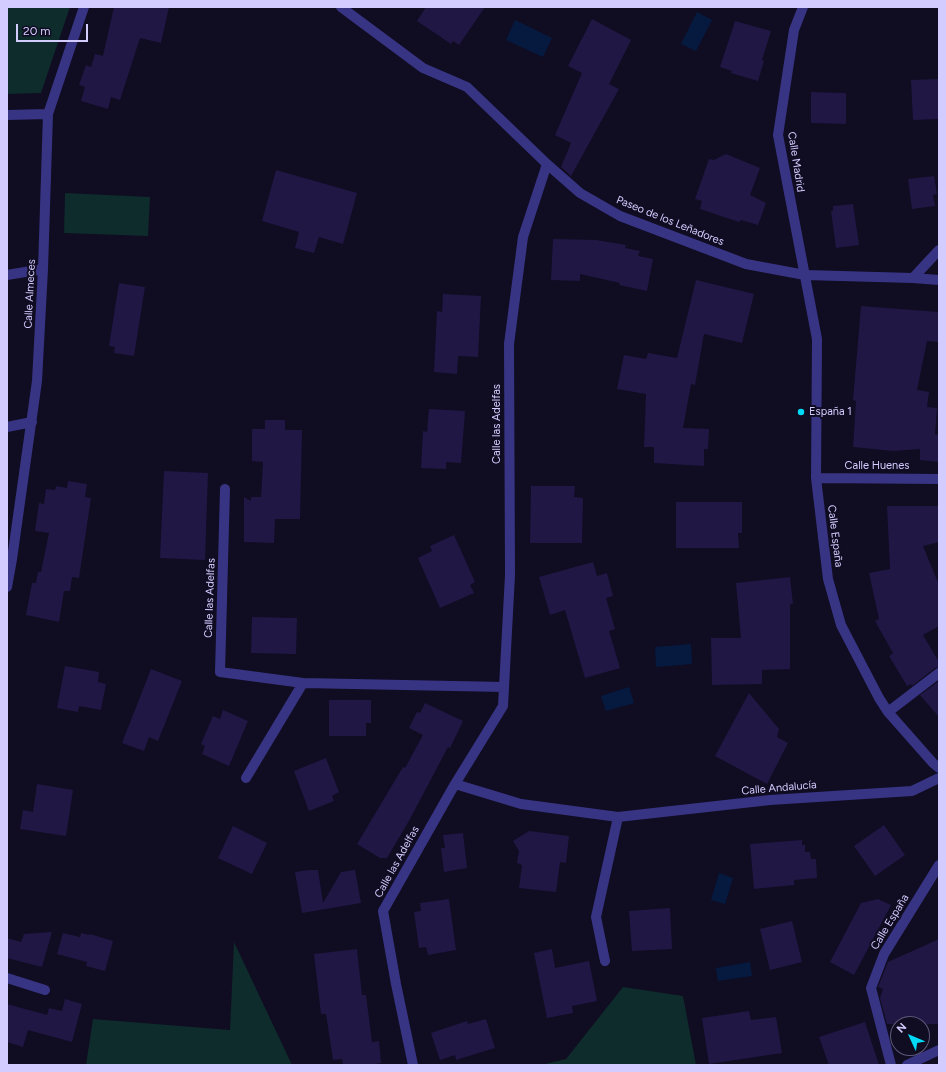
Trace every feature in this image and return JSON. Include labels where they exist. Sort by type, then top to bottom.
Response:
[{"type":"street","name":"Calle Almeces","points":[[7,587],[37,381],[43,269],[48,114],[84,7]]},
{"type":"street","name":"Paseo de los Leñadores","points":[[340,7],[423,68],[467,86],[547,164],[580,193],[620,216],[746,264],[805,275],[939,280]]},
{"type":"street","name":"Calle Madrid","points":[[803,7],[794,30],[778,135],[805,275]]},
{"type":"street","points":[[7,115],[48,114]]},
{"type":"street","name":"Calle las Adelfas","points":[[413,1065],[383,911],[455,784],[503,706],[510,575],[509,344],[523,237],[547,164]]},
{"type":"street","points":[[913,278],[939,250]]},
{"type":"street","points":[[7,275],[43,269]]},
{"type":"street","name":"Calle España","points":[[805,275],[817,339],[816,478],[828,578],[841,625],[879,698],[888,712],[937,762]]},
{"type":"street","points":[[7,427],[32,422]]},
{"type":"street","name":"Calle Huenes","points":[[816,478],[939,479]]},
{"type":"street","name":"Calle las Adelfas","points":[[225,489],[220,672],[303,683],[504,687]]},
{"type":"street","points":[[888,712],[939,673]]},
{"type":"street","points":[[246,778],[303,683]]},
{"type":"street","name":"Calle Andalucía","points":[[455,784],[521,804],[618,817],[770,800],[912,791],[939,778]]},
{"type":"street","points":[[605,961],[596,917],[618,817]]},
{"type":"street","name":"Calle España","points":[[891,1065],[871,988],[884,954],[939,865]]},
{"type":"street","points":[[7,978],[45,990]]},
{"type":"street","points":[[907,1065],[939,1050]]},
{"type":"green space","points":[[7,7],[70,7],[41,93],[7,94]]},
{"type":"green space","points":[[65,193],[150,197],[148,236],[64,233]]},
{"type":"green space","points":[[234,942],[292,1065],[86,1065],[93,1019],[230,1030]]},
{"type":"green space","points":[[623,987],[683,996],[696,1065],[541,1065],[566,1059]]},
{"type":"water","points":[[697,12],[712,20],[696,51],[681,44]]},
{"type":"water","points":[[515,20],[552,38],[543,57],[506,40]]},
{"type":"water","points":[[691,644],[692,664],[656,667],[655,647]]},
{"type":"water","points":[[629,687],[634,703],[606,711],[601,696]]},
{"type":"water","points":[[719,873],[733,878],[725,904],[711,900]]},
{"type":"water","points":[[750,962],[752,976],[718,981],[716,968]]},
{"type":"building","points":[[114,7],[169,7],[161,43],[140,38],[120,100],[111,97],[108,109],[81,101],[85,87],[79,85],[86,65],[91,67],[95,54],[103,56]]},
{"type":"building","points":[[426,7],[485,7],[459,45],[453,41],[451,44],[417,21]]},
{"type":"building","points":[[592,19],[631,40],[609,84],[619,89],[571,176],[561,167],[571,143],[555,135],[582,73],[568,66]]},
{"type":"building","points":[[735,21],[771,31],[762,60],[764,61],[758,81],[731,73],[732,71],[720,67]]},
{"type":"building","points":[[939,79],[939,119],[913,120],[911,80]]},
{"type":"building","points":[[811,92],[846,93],[846,124],[811,123]]},
{"type":"building","points":[[726,154],[760,168],[750,195],[766,203],[758,225],[741,220],[739,222],[700,209],[702,201],[695,199],[709,159],[714,160]]},
{"type":"building","points":[[276,170],[357,193],[343,244],[319,237],[314,253],[295,248],[299,232],[262,221]]},
{"type":"building","points":[[934,176],[937,194],[933,195],[935,206],[912,209],[908,179]]},
{"type":"building","points":[[853,204],[859,245],[836,248],[831,211],[833,211],[833,206]]},
{"type":"building","points":[[553,239],[596,240],[626,245],[625,248],[640,251],[638,256],[653,259],[647,291],[580,274],[580,281],[551,280]]},
{"type":"building","points":[[696,280],[754,294],[742,343],[704,334],[695,385],[691,384],[683,428],[709,429],[708,449],[704,449],[704,466],[654,463],[654,447],[644,447],[646,394],[617,389],[624,355],[646,359],[648,353],[677,358]]},
{"type":"building","points":[[119,283],[145,287],[134,356],[114,353],[115,347],[109,346]]},
{"type":"building","points":[[443,294],[481,296],[478,357],[458,356],[457,374],[434,372],[437,311],[442,312]]},
{"type":"building","points":[[861,306],[939,312],[939,342],[927,341],[917,390],[929,392],[927,407],[937,408],[935,434],[939,435],[939,462],[920,460],[920,449],[893,451],[853,447],[856,401],[853,400]]},
{"type":"building","points":[[429,409],[465,411],[461,463],[446,462],[446,469],[421,468],[423,431],[427,432]]},
{"type":"building","points":[[265,420],[285,420],[285,430],[302,430],[300,519],[275,519],[274,543],[244,542],[244,497],[251,501],[251,497],[261,497],[263,462],[252,461],[252,429],[265,429]]},
{"type":"building","points":[[164,471],[208,473],[205,560],[160,558]]},
{"type":"building","points":[[68,481],[87,484],[85,497],[91,498],[79,578],[72,577],[70,591],[64,591],[59,622],[26,615],[32,583],[36,583],[38,572],[41,572],[49,533],[35,531],[39,503],[44,504],[46,489],[55,490],[56,486],[67,488]]},
{"type":"building","points":[[531,486],[575,486],[574,497],[583,498],[582,543],[530,543]]},
{"type":"building","points":[[676,502],[742,502],[742,533],[738,533],[739,548],[676,548]]},
{"type":"building","points":[[887,506],[939,506],[939,542],[923,546],[939,585],[939,626],[923,635],[939,662],[939,667],[935,668],[912,686],[911,684],[907,686],[889,656],[893,653],[875,621],[879,619],[869,573],[890,569]]},
{"type":"building","points":[[454,535],[475,582],[470,585],[474,593],[440,608],[418,558],[432,551],[430,546]]},
{"type":"building","points":[[593,562],[597,576],[607,573],[613,596],[606,598],[615,629],[609,631],[620,668],[585,678],[565,610],[550,615],[539,577]]},
{"type":"building","points":[[790,577],[793,604],[790,604],[790,669],[762,670],[762,684],[712,685],[711,638],[741,638],[736,583]]},
{"type":"building","points":[[252,617],[297,618],[296,654],[251,653]]},
{"type":"building","points":[[65,666],[99,672],[98,682],[106,684],[101,710],[79,706],[78,712],[57,708]]},
{"type":"building","points":[[151,669],[182,681],[158,741],[149,737],[144,751],[122,743]]},
{"type":"building","points":[[939,681],[939,717],[920,695]]},
{"type":"building","points":[[749,693],[779,729],[777,737],[788,743],[767,784],[715,756]]},
{"type":"building","points":[[329,700],[371,700],[371,723],[366,723],[366,736],[329,736]]},
{"type":"building","points":[[425,703],[463,721],[450,748],[448,747],[410,819],[387,858],[380,858],[357,844],[403,767],[405,768],[423,735],[409,728],[417,712],[420,713]]},
{"type":"building","points":[[223,710],[248,721],[229,766],[202,754],[205,746],[201,744],[213,716],[220,719]]},
{"type":"building","points":[[326,758],[339,792],[332,796],[334,801],[309,811],[294,771]]},
{"type":"building","points":[[37,784],[73,790],[66,836],[20,829],[23,810],[33,812]]},
{"type":"building","points":[[884,825],[905,855],[875,876],[854,846]]},
{"type":"building","points":[[233,826],[267,843],[252,874],[218,858]]},
{"type":"building","points":[[529,831],[569,836],[566,863],[560,862],[556,892],[519,888],[522,865],[517,863],[519,851],[513,841]]},
{"type":"building","points":[[463,833],[467,868],[444,872],[441,848],[445,848],[443,835]]},
{"type":"building","points":[[802,840],[802,845],[805,845],[805,852],[810,852],[811,859],[816,859],[817,878],[794,880],[794,885],[754,889],[750,844]]},
{"type":"building","points":[[318,870],[323,903],[341,872],[355,870],[361,903],[302,913],[295,872]]},
{"type":"building","points":[[449,899],[456,950],[428,955],[426,947],[419,948],[414,912],[421,911],[420,903]]},
{"type":"building","points":[[878,899],[891,905],[854,975],[830,962],[861,903]]},
{"type":"building","points":[[670,908],[672,949],[632,951],[629,911]]},
{"type":"building","points":[[792,921],[802,962],[770,970],[760,929]]},
{"type":"building","points":[[52,932],[42,967],[7,958],[7,938],[21,942],[24,934]]},
{"type":"building","points":[[63,933],[80,937],[81,933],[90,934],[113,941],[105,971],[86,966],[87,962],[57,954]]},
{"type":"building","points":[[939,939],[939,1024],[930,1024],[930,1016],[890,1016],[890,1024],[887,1024],[880,998],[883,989],[878,987],[888,962]]},
{"type":"building","points":[[357,949],[362,995],[366,995],[372,1042],[379,1041],[381,1063],[369,1065],[343,1065],[342,1059],[333,1060],[326,1014],[321,1014],[314,954]]},
{"type":"building","points":[[552,949],[555,968],[589,961],[597,1001],[572,1006],[573,1013],[547,1018],[534,953]]},
{"type":"building","points":[[65,999],[82,1004],[72,1042],[28,1030],[23,1047],[7,1042],[7,1004],[47,1015],[49,1008],[62,1011]]},
{"type":"building","points":[[749,1011],[751,1020],[776,1017],[782,1053],[709,1064],[702,1018]]},
{"type":"building","points":[[486,1019],[495,1048],[456,1060],[455,1055],[440,1060],[431,1033],[467,1021],[468,1024]]},
{"type":"building","points":[[865,1022],[879,1065],[829,1065],[819,1037]]},
{"type":"place","name":"España 1","points":[[801,412]]}]
